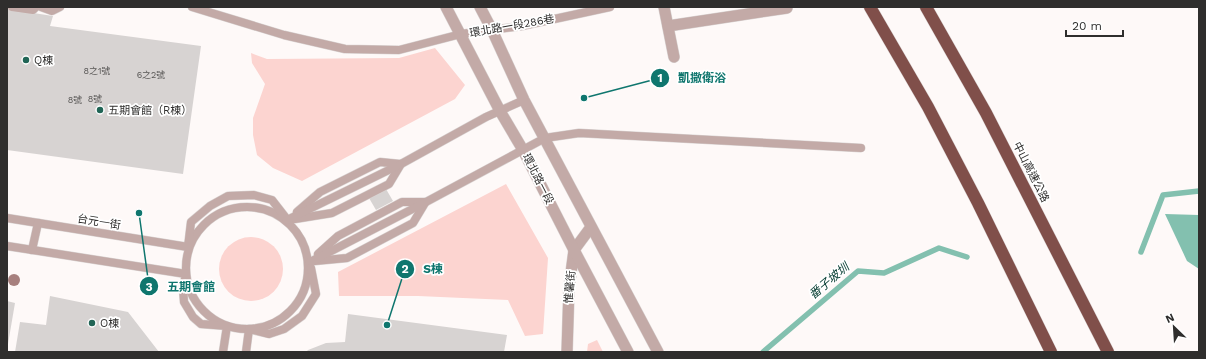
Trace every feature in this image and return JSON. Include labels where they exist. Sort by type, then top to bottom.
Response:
[{"type":"highway","points":[[870,7],[931,114],[978,203],[1051,352]]},
{"type":"highway","name":"中山高速公路","points":[[926,7],[986,113],[1108,352]]},
{"type":"street","name":"環北路一段","points":[[446,7],[500,111],[523,150],[628,352]]},
{"type":"street","points":[[480,7],[524,100],[658,352]]},
{"type":"street","points":[[664,7],[674,57]]},
{"type":"street","points":[[668,26],[787,8]]},
{"type":"street","name":"惟馨街","points":[[567,352],[569,288],[574,250],[591,227]]},
{"type":"lane","points":[[12,7],[33,10],[36,7]]},
{"type":"lane","points":[[41,7],[52,11],[60,7]]},
{"type":"lane","name":"環北路一段286巷","points":[[192,7],[284,35],[345,49],[399,50],[461,34],[522,26],[610,7]]},
{"type":"lane","points":[[287,220],[401,164],[486,117],[524,100]]},
{"type":"lane","points":[[310,262],[545,138],[579,133],[861,148]]},
{"type":"lane","points":[[188,247],[195,235],[209,220],[226,210],[246,206],[265,209],[287,220],[332,213],[389,184],[401,164]]},
{"type":"lane","points":[[254,195],[272,200],[287,220],[297,232],[310,262],[306,288],[296,307],[280,320],[260,329],[239,330],[219,324],[202,311],[191,294],[186,274],[191,222],[210,206],[228,196],[254,195]]},
{"type":"lane","points":[[310,262],[347,258],[413,223],[426,202]]},
{"type":"lane","name":"台元一街","points":[[7,218],[188,247]]},
{"type":"lane","points":[[32,250],[38,223]]},
{"type":"lane","points":[[7,246],[186,274]]},
{"type":"lane","points":[[222,352],[227,326]]},
{"type":"lane","points":[[246,352],[249,329]]},
{"type":"shaded area","points":[[435,48],[465,85],[455,99],[302,181],[273,168],[257,155],[253,135],[253,118],[265,84],[252,63],[251,53],[267,59],[399,58]]},
{"type":"shaded area","points":[[506,184],[548,258],[543,334],[525,336],[508,300],[418,296],[339,296],[338,272]]},
{"type":"shaded area","points":[[1165,214],[1199,215],[1199,269],[1187,261]]},
{"type":"shaded area","points":[[251,237],[269,242],[274,246],[278,251],[283,269],[278,287],[274,292],[269,296],[251,301],[233,296],[228,292],[224,287],[219,269],[224,251],[228,246],[233,242]]},
{"type":"shaded area","points":[[597,340],[603,352],[587,352],[588,344]]},
{"type":"building","name":"五期會館（R棟）","points":[[7,9],[53,16],[50,26],[201,46],[183,174],[7,150]]},
{"type":"building","points":[[386,189],[393,201],[376,210],[369,198]]},
{"type":"building","name":"O棟","points":[[50,296],[128,312],[159,352],[15,352],[20,322],[46,325]]},
{"type":"building","points":[[7,301],[15,303],[8,344],[7,344]]},
{"type":"building","points":[[348,314],[507,335],[504,352],[306,352],[326,343],[345,342]]},
{"type":"waterway","name":"番子坡圳","points":[[1141,252],[1163,195],[1199,191]]},
{"type":"waterway","name":"番子坡圳","points":[[763,352],[858,271],[884,273],[939,248],[967,257]]},
{"type":"place","name":"Q棟","points":[[26,60]]},
{"type":"place","name":"凱撒衛浴","points":[[584,98]]},
{"type":"place","name":"五期會館（R棟）","points":[[100,110]]},
{"type":"place","name":"五期會館","points":[[139,213]]},
{"type":"place","name":"O棟","points":[[92,323]]},
{"type":"place","name":"S棟","points":[[387,325]]}]
